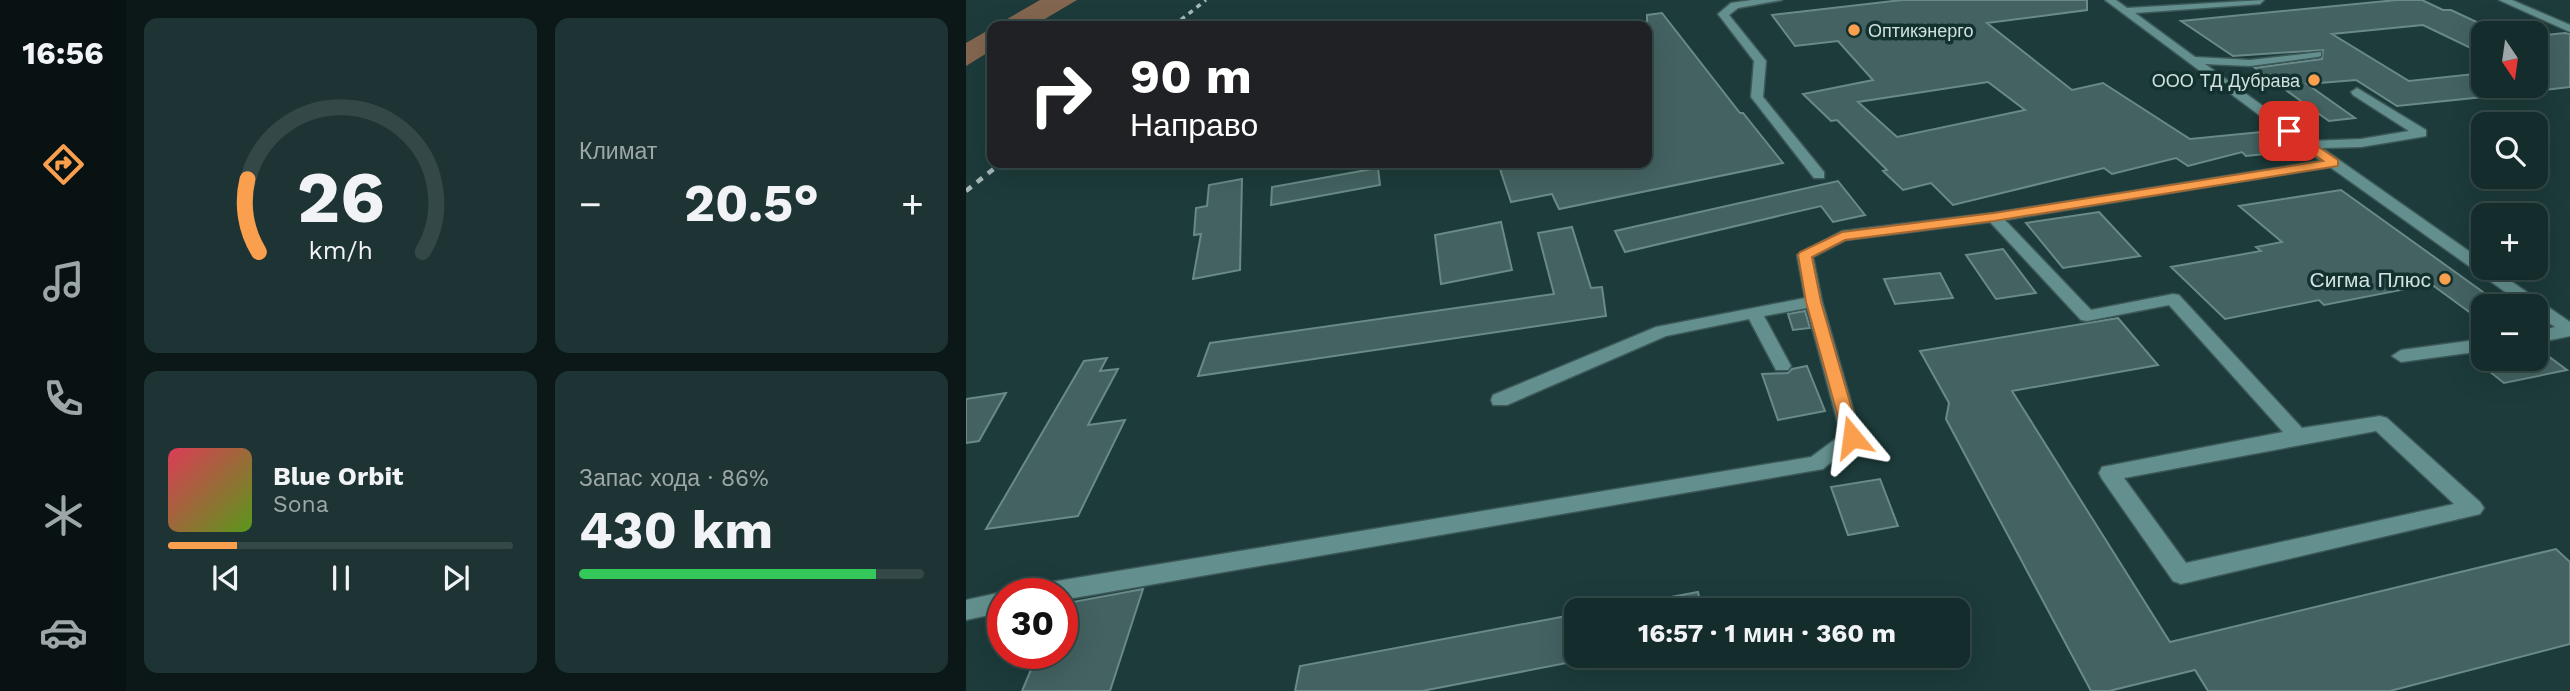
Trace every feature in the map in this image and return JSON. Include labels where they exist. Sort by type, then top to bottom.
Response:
[{"type":"street","points":[[1777,0],[1735,5],[1723,14],[1760,61],[1757,97],[1819,176]]},
{"type":"street","points":[[2110,0],[2333,163],[2570,330]]},
{"type":"street","points":[[2504,0],[2570,29]]},
{"type":"street","points":[[2125,11],[2260,1]]},
{"type":"street","points":[[2192,60],[2250,63],[2316,54]]},
{"type":"street","points":[[2309,145],[2361,143],[2421,133],[2357,92]]},
{"type":"street","points":[[1078,587],[1816,464],[1852,437],[1814,302],[1805,255],[1842,236],[1994,217],[2333,163]]},
{"type":"street","points":[[1994,217],[2087,316],[2173,299],[2298,436]]},
{"type":"street","points":[[1500,400],[1662,331],[1814,302]]},
{"type":"street","points":[[1754,313],[1782,366]]},
{"type":"street","points":[[2548,335],[2570,330]]},
{"type":"street","points":[[2401,356],[2471,347]]},
{"type":"street","points":[[2380,423],[2473,508],[2181,574],[2109,472],[2258,444],[2298,436],[2380,423]]},
{"type":"street","points":[[966,610],[987,605]]},
{"type":"shaded area","points":[[1040,0],[1077,0],[1041,21],[1004,21]]},
{"type":"shaded area","points":[[987,31],[987,53],[966,66],[966,43]]},
{"type":"building","points":[[1902,0],[2087,0],[2087,10],[1987,23],[2072,90],[2103,83],[2190,139],[2271,131],[2296,151],[2246,156],[2242,152],[2188,166],[2176,158],[2112,174],[2104,168],[1953,205],[1931,183],[1903,190],[1837,120],[1831,121],[1803,94],[1873,80],[1838,41],[1795,46],[1772,15]],"holes":[[[1988,82],[2025,110],[1897,137],[1858,102]]]},
{"type":"building","points":[[2397,0],[2422,0],[2474,21],[2471,21],[2471,48],[2423,25],[2332,34],[2409,81],[2471,74],[2471,98],[2473,98],[2397,106],[2356,80],[2307,84],[2355,118],[2329,121],[2255,68],[2322,59],[2323,50],[2233,56],[2181,21]]},
{"type":"building","points":[[1662,13],[1783,163],[1559,209],[1552,194],[1511,202],[1500,168],[1652,168],[1652,21],[1647,21],[1647,15]]},
{"type":"building","points":[[2570,34],[2570,87],[2548,90],[2548,35]]},
{"type":"building","points":[[1378,168],[1380,185],[1271,205],[1272,187]]},
{"type":"building","points":[[1242,179],[1240,270],[1193,279],[1201,234],[1194,235],[1196,208],[1207,206],[1209,185]]},
{"type":"building","points":[[1838,181],[1865,215],[1833,222],[1821,206],[1625,252],[1615,231]]},
{"type":"building","points":[[2341,190],[2483,294],[2471,294],[2471,313],[2431,284],[2324,305],[2319,300],[2225,319],[2171,267],[2261,251],[2256,247],[2282,242],[2239,206]]},
{"type":"building","points":[[2099,212],[2140,256],[2063,268],[2026,223]]},
{"type":"building","points":[[1501,222],[1512,270],[1441,284],[1435,235]]},
{"type":"building","points":[[1572,227],[1591,288],[1602,287],[1606,316],[1198,376],[1210,343],[1554,294],[1538,233]]},
{"type":"building","points":[[2003,249],[2036,293],[1996,299],[1966,255]]},
{"type":"building","points":[[1940,273],[1953,298],[1895,304],[1884,279]]},
{"type":"building","points":[[1805,311],[1810,328],[1793,330],[1788,314]]},
{"type":"building","points":[[2118,318],[2158,365],[2012,391],[2170,642],[2556,549],[2570,562],[2570,644],[2390,691],[2208,691],[2195,670],[2109,691],[2091,691],[1946,419],[1949,403],[1920,351]]},
{"type":"building","points":[[2548,356],[2567,370],[2504,383],[2489,371],[2548,371]]},
{"type":"building","points":[[1107,358],[1100,371],[1118,369],[1088,425],[1125,420],[1078,516],[986,529],[1084,361]]},
{"type":"building","points":[[1807,366],[1825,411],[1778,420],[1762,374],[1788,373],[1792,369]]},
{"type":"building","points":[[1006,393],[979,441],[966,443],[966,399]]},
{"type":"building","points":[[1880,479],[1898,526],[1848,535],[1831,487]]},
{"type":"building","points":[[1143,589],[1110,691],[1022,691],[1031,669],[1078,669],[1078,601]]},
{"type":"building","points":[[1698,592],[1699,598],[1666,598]]},
{"type":"building","points":[[1564,616],[1564,664],[1422,691],[1295,691],[1300,666]]},
{"type":"railway","points":[[1179,21],[1206,0]]},
{"type":"railway","points":[[966,191],[995,168]]},
{"type":"place","name":"Оптикэнерго","points":[[1854,30]]},
{"type":"place","name":"ООО ТД Дубрава","points":[[2314,80]]},
{"type":"place","name":"Сигма Плюс","points":[[2445,279]]},
{"type":"route","points":[[1852,437],[1814,302],[1805,255],[1842,236],[1994,217],[2333,163],[2289,131]]}]
